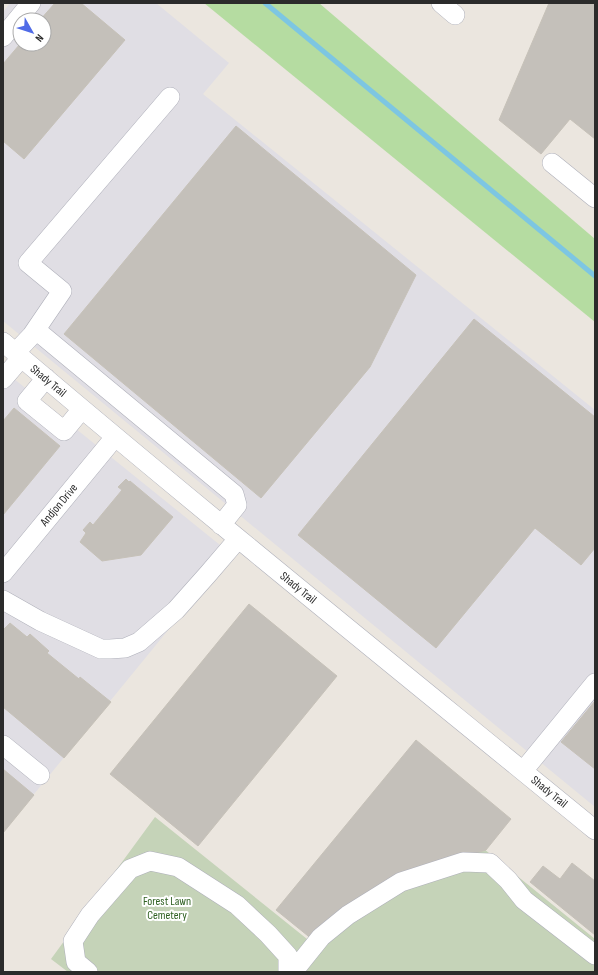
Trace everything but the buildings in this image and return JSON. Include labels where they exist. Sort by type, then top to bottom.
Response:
[{"type":"street","points":[[3,37],[31,3]]},
{"type":"street","points":[[441,3],[455,15]]},
{"type":"street","points":[[3,379],[13,351],[32,335],[62,292],[28,263],[170,97]]},
{"type":"street","points":[[552,163],[595,198]]},
{"type":"street","points":[[36,330],[234,494],[237,505],[221,525]]},
{"type":"street","name":"Shady Trail","points":[[13,351],[238,539],[595,830]]},
{"type":"street","points":[[46,378],[27,401],[64,431],[82,409]]},
{"type":"street","name":"Andjon Drive","points":[[3,573],[115,437]]},
{"type":"street","points":[[3,600],[40,621],[101,649],[110,650],[125,648],[138,642],[176,610],[238,539]]},
{"type":"street","points":[[523,771],[595,683]]},
{"type":"street","points":[[3,745],[40,775]]},
{"type":"street","points":[[88,972],[76,962],[73,941],[90,914],[130,869],[150,861],[178,867],[237,905],[268,934],[288,956],[288,972]]},
{"type":"street","points":[[294,972],[321,937],[348,915],[401,882],[463,862],[490,863],[508,880],[524,900],[595,955]]},
{"type":"shaded area","points":[[10,3],[156,3],[229,63],[203,94],[595,410],[595,807],[3,321],[3,12]]},
{"type":"shaded area","points":[[3,370],[220,545],[232,552],[3,832]]},
{"type":"green space","points":[[204,3],[319,3],[595,239],[595,322]]},
{"type":"green space","name":"Forest Lawn Cemetery","points":[[155,817],[307,939],[389,877],[484,849],[595,939],[595,972],[68,972],[51,959]]},
{"type":"waterway","points":[[265,3],[595,276]]}]
